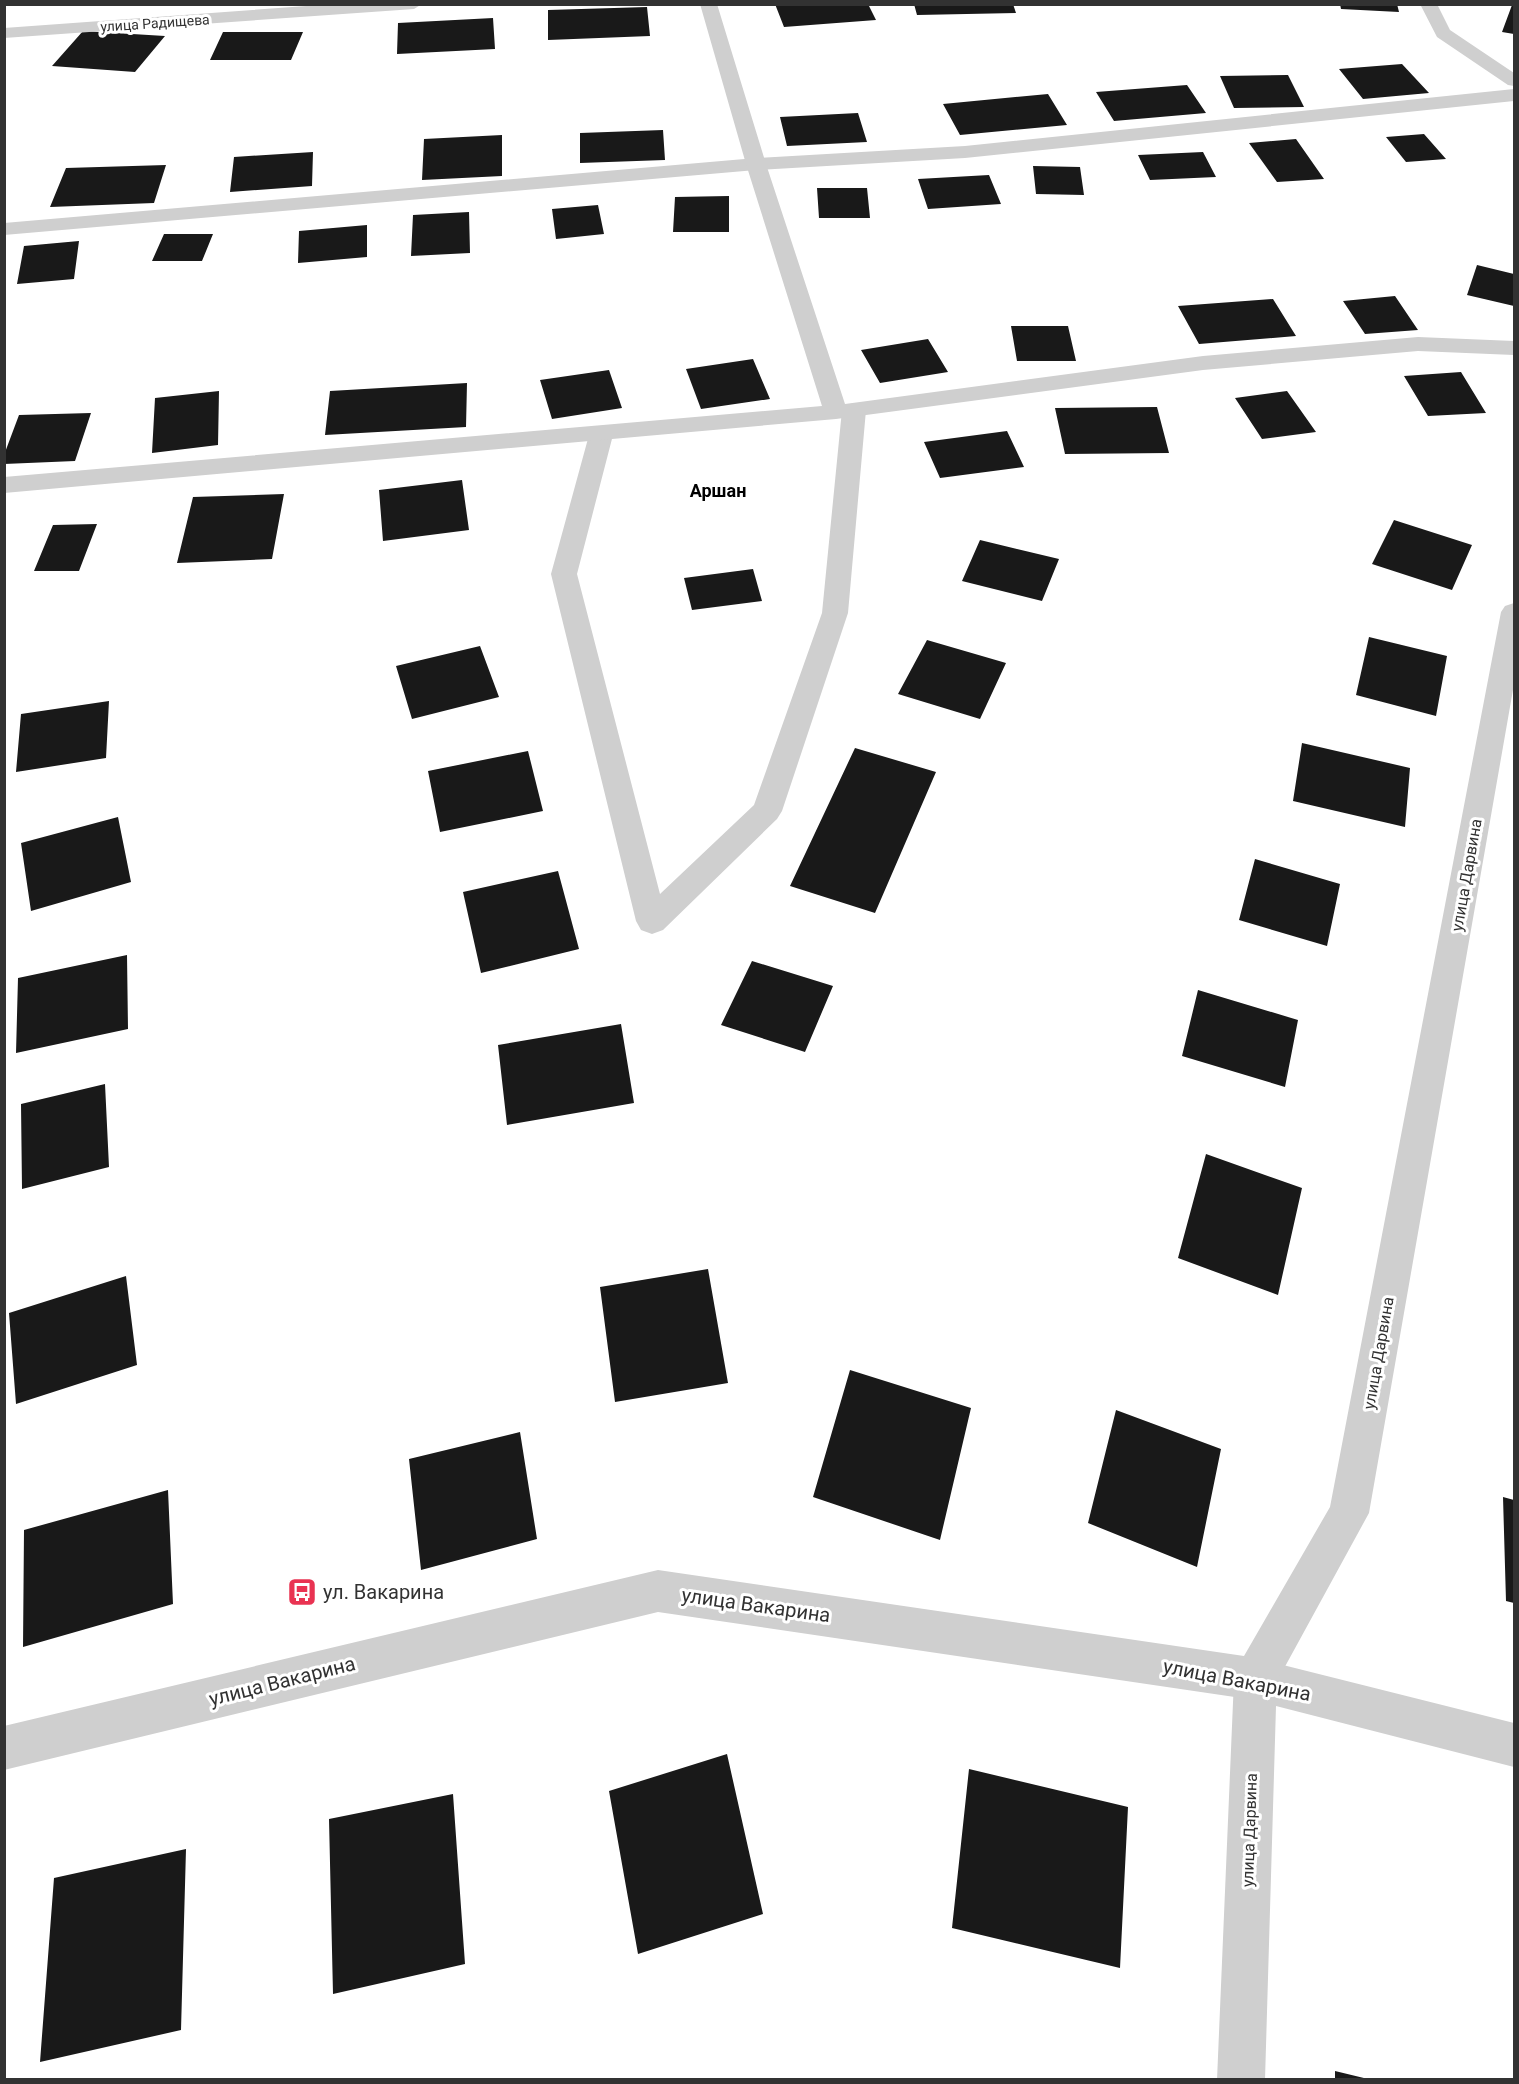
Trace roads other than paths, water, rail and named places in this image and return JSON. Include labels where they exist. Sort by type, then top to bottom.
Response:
[{"type":"street","name":"улица Радищева","points":[[4,33],[414,4]]},
{"type":"street","points":[[601,435],[564,573],[652,921],[767,811],[835,613],[845,411],[756,164],[708,4]]},
{"type":"street","points":[[1428,4],[1443,33],[1515,81]]},
{"type":"street","points":[[4,229],[756,164],[965,152],[1515,95]]},
{"type":"street","points":[[4,485],[601,435],[845,411],[1203,363],[1418,344],[1515,348]]},
{"type":"street","name":"улица Дарвина","points":[[1241,2079],[1255,1679],[1348,1513],[1515,612]]},
{"type":"street","name":"улица Вакарина","points":[[4,1748],[658,1591],[1255,1679],[1515,1745]]},
{"type":"place","name":"ул. Вакарина","points":[[302,1592]]},
{"type":"district","name":"Аршан","points":[[718,491]]}]
